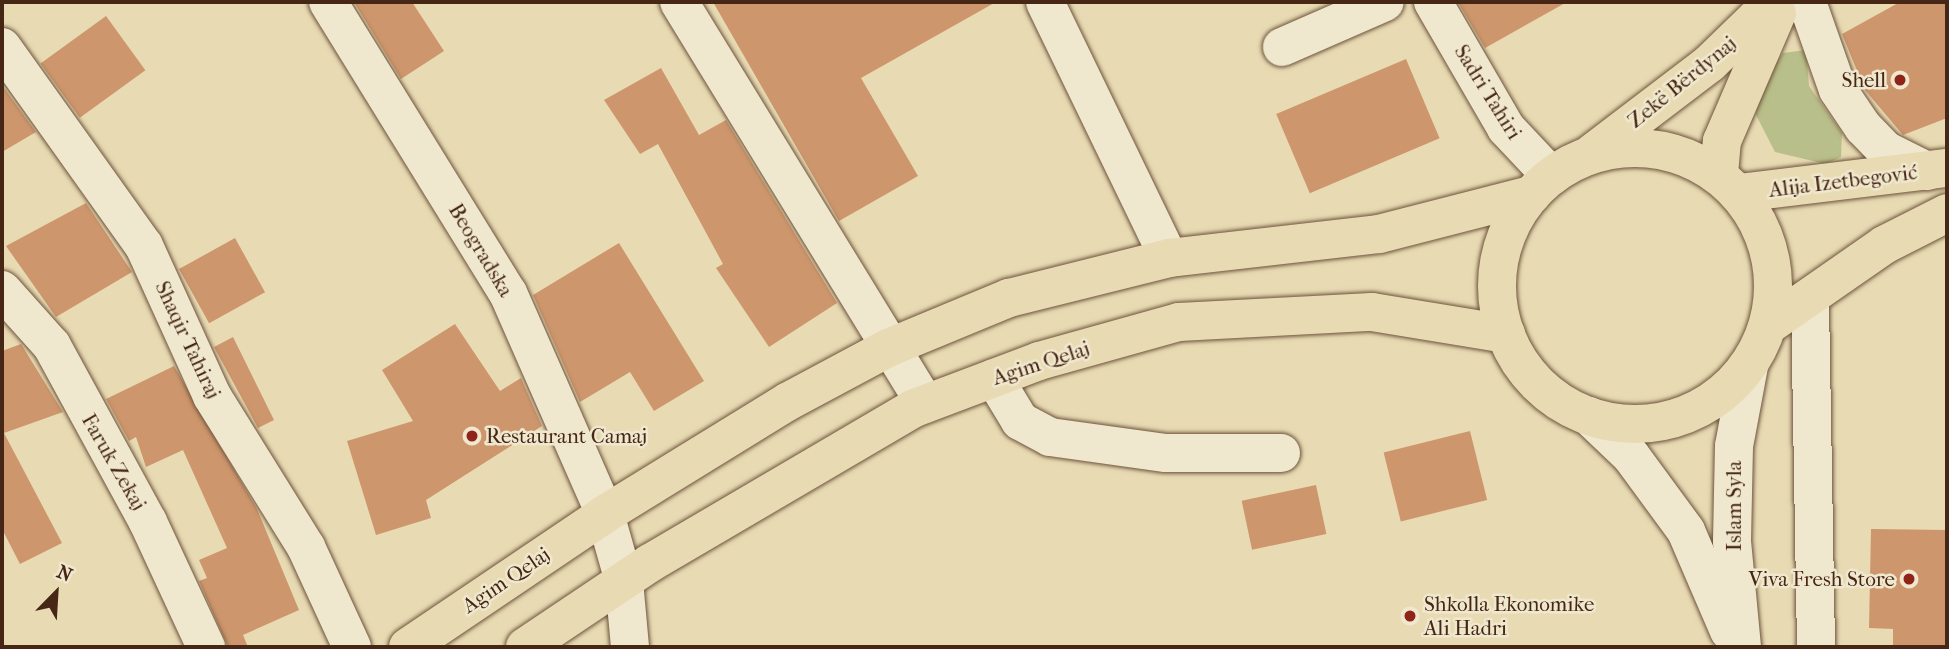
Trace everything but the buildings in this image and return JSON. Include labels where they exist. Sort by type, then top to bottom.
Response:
[{"type":"main road","name":"Zekë Bërdynaj","points":[[1541,186],[1587,157],[1710,63],[1773,2]]},
{"type":"main road","name":"Zekë Bërdynaj","points":[[1729,183],[1722,141],[1783,2]]},
{"type":"main road","name":"Zekë Bërdynaj","points":[[1587,157],[1627,148],[1668,152],[1729,183]]},
{"type":"main road","name":"Alija Izetbegović","points":[[1729,183],[1937,169]]},
{"type":"main road","points":[[1541,186],[1504,242],[1498,273],[1506,334],[1525,370],[1553,398],[1588,416],[1633,425],[1678,418],[1717,398],[1749,366],[1769,324],[1774,278],[1766,244],[1729,183]]},
{"type":"main road","name":"Agim Qelaj","points":[[408,647],[605,514],[888,348],[1009,298],[1170,258],[1379,234],[1541,186]]},
{"type":"main road","points":[[1769,324],[1810,302],[1884,245],[1947,213]]},
{"type":"main road","name":"Agim Qelaj","points":[[525,647],[624,581],[925,404],[994,378],[1179,322],[1372,312],[1506,334]]},
{"type":"street","name":"Beogradska","points":[[328,2],[508,293],[605,514]]},
{"type":"street","points":[[679,2],[888,348],[925,404]]},
{"type":"street","points":[[1045,2],[1170,258]]},
{"type":"street","points":[[1282,47],[1385,2]]},
{"type":"street","name":"Sadri Tahiri","points":[[1433,2],[1541,186]]},
{"type":"street","points":[[1807,2],[1838,90],[1863,127],[1885,150],[1937,169]]},
{"type":"street","name":"Shaqir Tahiraj","points":[[2,47],[144,246],[212,396],[306,547],[352,647]]},
{"type":"street","name":"Faruk Zekaj","points":[[2,290],[52,346],[148,522],[206,647]]},
{"type":"street","points":[[1810,302],[1816,647]]},
{"type":"street","name":"Islam Syla","points":[[1742,647],[1732,541],[1734,446],[1749,366]]},
{"type":"street","points":[[994,378],[1020,421],[1050,437],[1166,453],[1281,453]]},
{"type":"street","name":"Islam Syla","points":[[1588,416],[1631,456],[1686,531],[1736,647]]},
{"type":"street","points":[[605,514],[624,581],[630,647]]},
{"type":"green space","points":[[1806,50],[1809,86],[1842,133],[1841,157],[1826,164],[1775,152],[1756,115],[1757,94],[1783,53]]},
{"type":"place","name":"Shell","points":[[1900,80]]},
{"type":"place","name":"Restaurant Camaj","points":[[472,436]]},
{"type":"place","name":"Viva Fresh Store","points":[[1909,579]]},
{"type":"place","name":"Shkolla Ekonomike Ali Hadri","points":[[1410,616]]}]
